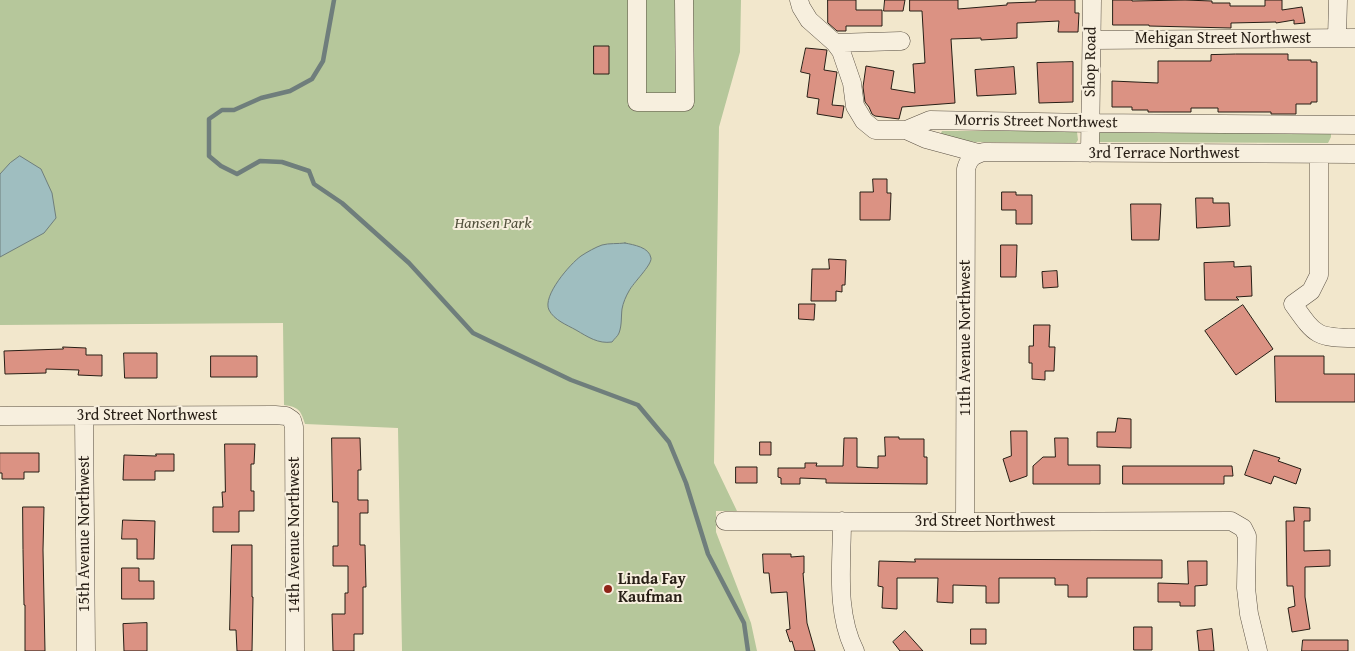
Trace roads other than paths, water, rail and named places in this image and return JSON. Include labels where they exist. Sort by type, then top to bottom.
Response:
[{"type":"street","points":[[637,0],[637,102],[685,102],[684,0]]},
{"type":"street","name":"Morris Street Northwest","points":[[799,0],[809,20],[836,43],[841,51],[852,82],[855,106],[864,122],[875,130],[906,130],[930,120],[1347,125]]},
{"type":"street","name":"Shop Road","points":[[1090,153],[1092,0]]},
{"type":"street","points":[[1338,0],[1346,38]]},
{"type":"street","name":"Mehigan Street Northwest","points":[[1092,40],[1346,38]]},
{"type":"street","points":[[836,43],[901,41]]},
{"type":"street","points":[[1347,125],[1348,154]]},
{"type":"street","name":"3rd Terrace Northwest","points":[[906,130],[926,139],[976,154],[984,152],[1348,154]]},
{"type":"street","name":"11th Avenue Northwest","points":[[965,522],[966,169],[969,159],[976,154]]},
{"type":"street","points":[[1318,155],[1319,275],[1311,291],[1293,304],[1305,321],[1320,335],[1332,338],[1355,338]]},
{"type":"street","name":"3rd Street Northwest","points":[[0,416],[275,415],[286,416],[292,420]]},
{"type":"street","name":"15th Avenue Northwest","points":[[84,416],[86,651]]},
{"type":"street","name":"14th Avenue Northwest","points":[[292,420],[294,427],[295,651]]},
{"type":"street","name":"3rd Street Northwest","points":[[725,521],[1231,521],[1243,528],[1247,540],[1246,588],[1249,614],[1258,651]]},
{"type":"street","points":[[842,521],[842,604],[846,626],[855,651]]},
{"type":"water","points":[[20,156],[41,169],[52,193],[56,218],[44,233],[0,257],[0,174]]},
{"type":"water","points":[[625,243],[647,251],[650,254],[651,261],[626,297],[622,309],[620,330],[612,342],[602,342],[593,339],[554,317],[549,310],[550,297],[558,281],[570,266],[581,256],[600,246]]},
{"type":"waterway","points":[[334,0],[323,61],[312,79],[290,91],[261,98],[234,110],[222,110],[209,119],[209,156],[221,166],[237,174],[260,161],[282,162],[309,171],[314,184],[342,203],[409,263],[473,333],[571,380],[638,405],[669,442],[686,483],[708,554],[744,623],[748,651]]},
{"type":"place","name":"Linda Fay Kaufman","points":[[608,589]]},
{"type":"park label","name":"Hansen Park","points":[[493,224]]}]
